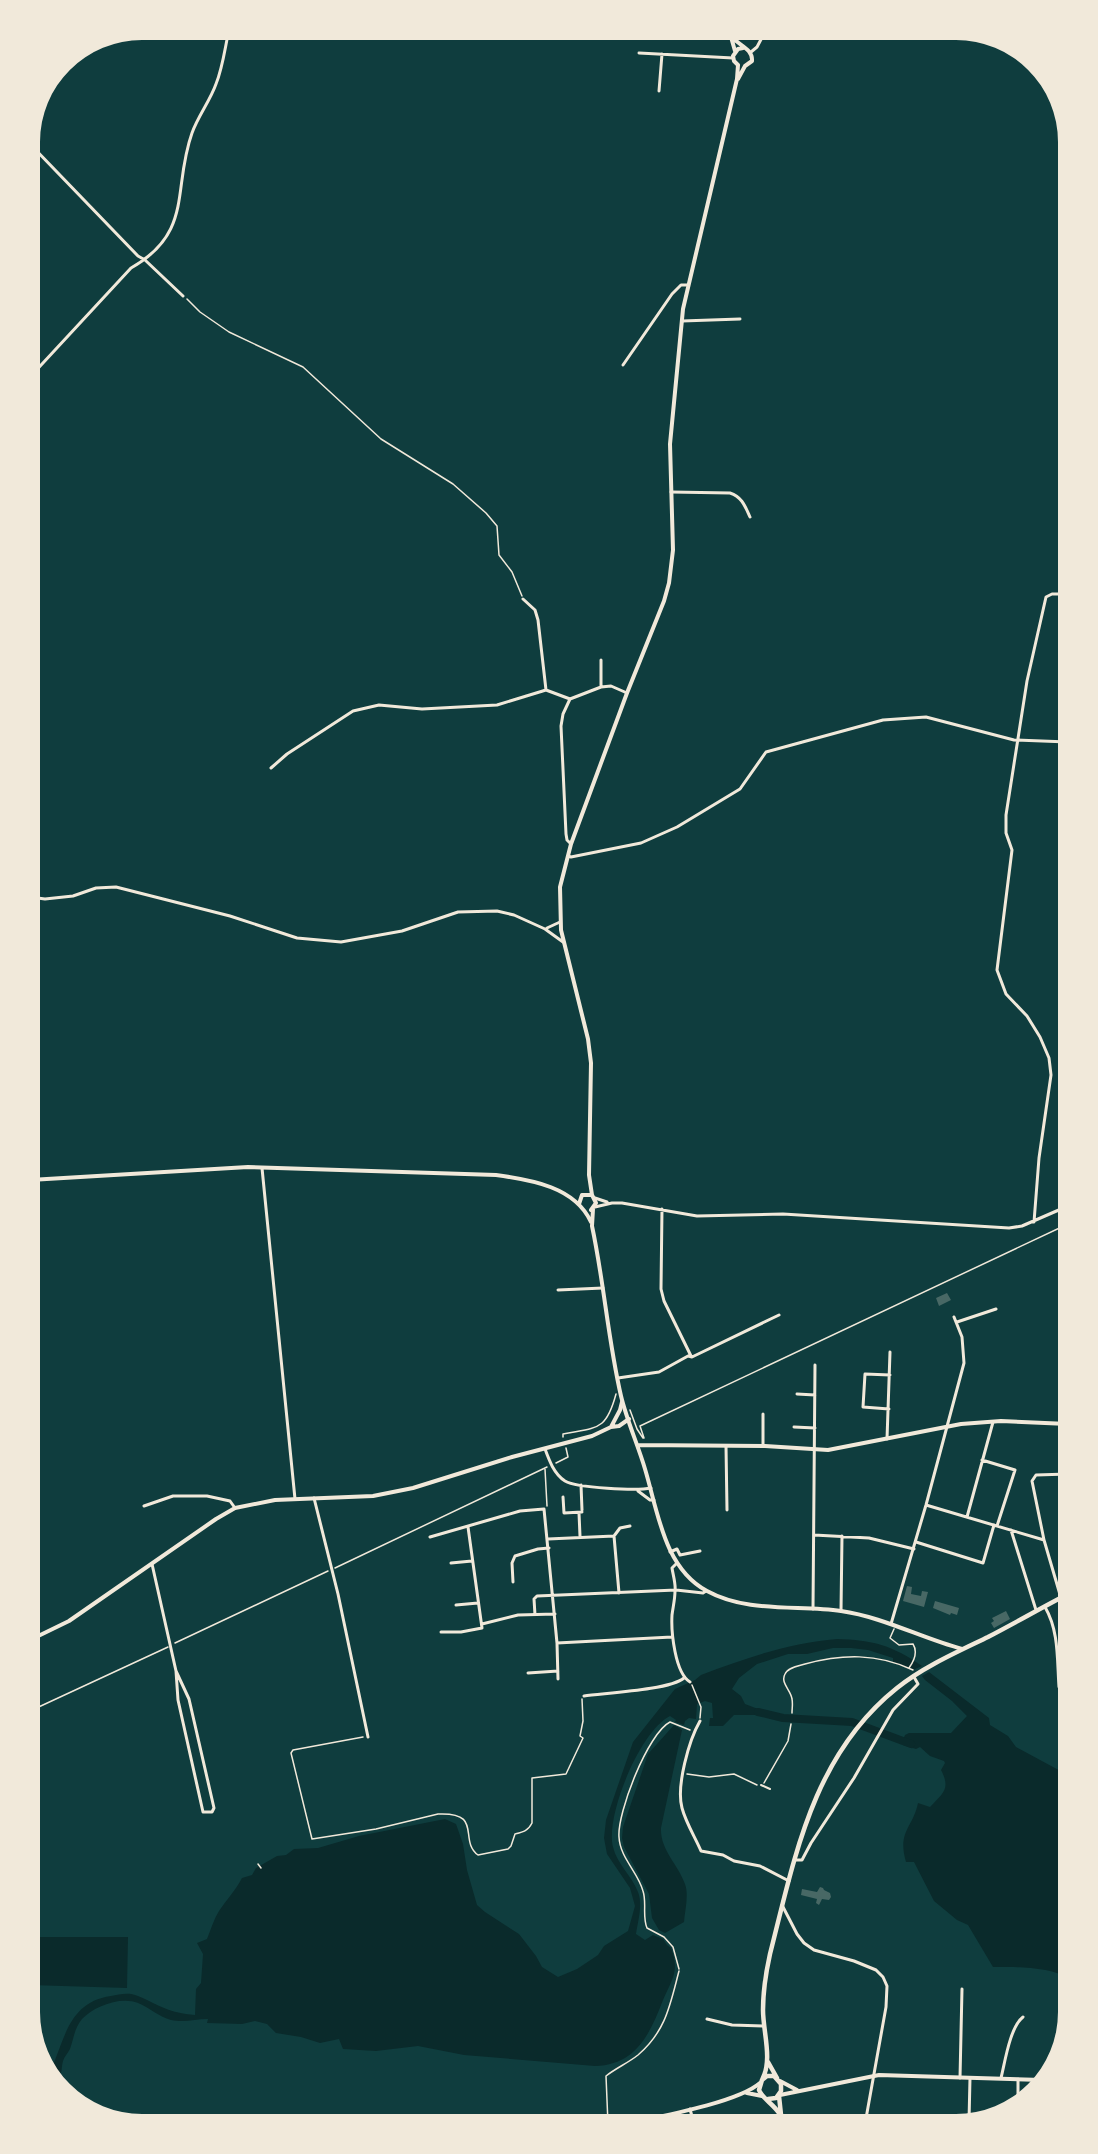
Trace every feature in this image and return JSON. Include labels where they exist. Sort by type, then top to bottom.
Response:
[{"type":"main road","points":[[592,1226],[594,1208],[589,1175],[591,1063],[588,1039],[563,942],[560,922],[560,887],[571,844],[669,583],[673,550],[670,444],[682,321],[688,285],[737,79],[738,65],[733,58],[735,51],[733,41]]},
{"type":"main road","points":[[736,41],[751,51],[752,61],[745,66],[737,79]]},
{"type":"main road","points":[[735,51],[745,48]]},
{"type":"main road","points":[[738,65],[745,66]]},
{"type":"main road","points":[[40,1179],[220,1168],[496,1175],[531,1181],[566,1194],[593,1196]]},
{"type":"main road","points":[[579,1204],[589,1175]]},
{"type":"main road","points":[[566,1194],[585,1210],[592,1226],[622,1402],[635,1430],[660,1522],[670,1552],[677,1563],[706,1591],[723,1598],[749,1604],[841,1611],[969,1649]]},
{"type":"main road","points":[[585,1210],[594,1208]]},
{"type":"main road","points":[[610,1427],[622,1402]]},
{"type":"main road","points":[[615,1420],[628,1419]]},
{"type":"main road","points":[[620,1426],[628,1419]]},
{"type":"main road","points":[[638,1445],[763,1446],[815,1450],[846,1447],[948,1426],[993,1422],[1058,1424]]},
{"type":"main road","points":[[40,1635],[69,1621],[216,1519],[236,1508],[275,1500],[373,1496],[413,1488],[592,1436],[610,1427],[620,1426],[635,1430]]},
{"type":"main road","points":[[762,2096],[759,2090],[767,2060],[763,2026],[765,1973],[801,1839],[813,1802],[826,1773],[855,1730],[896,1689],[963,1649],[1058,1599]]},
{"type":"main road","points":[[942,1661],[969,1649],[983,1639]]},
{"type":"main road","points":[[767,2060],[782,2087],[779,2095],[780,2113]]},
{"type":"main road","points":[[670,2114],[746,2093],[767,2076],[778,2079],[798,2091]]},
{"type":"main road","points":[[768,2099],[874,2076],[1031,2080]]},
{"type":"main road","points":[[746,2093],[768,2099],[780,2113]]},
{"type":"street","points":[[41,365],[131,268],[145,260],[165,239],[173,225],[191,135],[217,83],[227,40]]},
{"type":"street","points":[[751,51],[760,41]]},
{"type":"street","points":[[639,53],[733,58]]},
{"type":"street","points":[[659,91],[662,54]]},
{"type":"street","points":[[41,155],[138,256],[183,296]]},
{"type":"street","points":[[623,365],[672,294],[681,285],[688,285]]},
{"type":"street","points":[[682,321],[740,319]]},
{"type":"street","points":[[671,492],[730,493],[742,499],[750,517]]},
{"type":"street","points":[[1034,1222],[1039,1158],[1052,1075],[1049,1058],[1040,1037],[1027,1016],[1006,994],[1000,980],[997,962],[1011,866],[1012,850],[1006,833],[1006,823],[1017,740],[1027,681],[1046,597],[1058,594]]},
{"type":"street","points":[[523,599],[535,610],[538,620],[546,690]]},
{"type":"street","points":[[601,660],[601,687]]},
{"type":"street","points":[[571,844],[568,843],[566,834],[562,714],[570,699],[601,687],[611,686],[627,693]]},
{"type":"street","points":[[272,768],[287,754],[353,711],[379,705],[422,709],[497,705],[546,690],[570,699]]},
{"type":"street","points":[[568,856],[641,843],[677,827],[740,789],[766,752],[883,720],[926,717],[1017,740],[1058,742]]},
{"type":"street","points":[[41,898],[73,896],[96,888],[116,887],[230,916],[297,938],[341,942],[402,931],[444,916],[473,911],[496,911],[514,915],[545,929],[563,942]]},
{"type":"street","points":[[545,929],[560,922]]},
{"type":"street","points":[[262,1168],[295,1499]]},
{"type":"street","points":[[593,1196],[612,1203],[697,1216],[783,1214],[1009,1228],[1034,1222],[1058,1211]]},
{"type":"street","points":[[594,1208],[612,1203]]},
{"type":"street","points":[[663,1209],[661,1289],[664,1301],[692,1357]]},
{"type":"street","points":[[558,1290],[603,1288]]},
{"type":"street","points":[[957,1322],[996,1309]]},
{"type":"street","points":[[618,1378],[651,1375],[779,1315]]},
{"type":"street","points":[[893,1625],[964,1363],[962,1337],[954,1317]]},
{"type":"street","points":[[887,1439],[890,1353]]},
{"type":"street","points":[[813,1609],[815,1365]]},
{"type":"street","points":[[889,1408],[863,1407],[865,1374],[890,1375]]},
{"type":"street","points":[[797,1394],[815,1395]]},
{"type":"street","points":[[763,1414],[763,1446]]},
{"type":"street","points":[[967,1517],[993,1422]]},
{"type":"street","points":[[794,1427],[815,1428]]},
{"type":"street","points":[[726,1445],[727,1510]]},
{"type":"street","points":[[545,1449],[558,1475],[566,1482],[636,1490],[651,1488]]},
{"type":"street","points":[[916,1542],[983,1563],[1015,1470],[982,1460]]},
{"type":"street","points":[[1058,1474],[1036,1475],[1032,1481],[1044,1540],[1058,1591]]},
{"type":"street","points":[[580,1485],[580,1536]]},
{"type":"street","points":[[636,1490],[650,1500],[654,1500]]},
{"type":"street","points":[[144,1506],[173,1496],[207,1496],[230,1501],[236,1508]]},
{"type":"street","points":[[563,1497],[564,1514],[581,1512]]},
{"type":"street","points":[[314,1498],[338,1594],[367,1735]]},
{"type":"street","points":[[926,1505],[1044,1540]]},
{"type":"street","points":[[430,1537],[520,1511],[544,1509],[558,1643],[558,1679]]},
{"type":"street","points":[[619,1593],[614,1536],[620,1528],[630,1526]]},
{"type":"street","points":[[441,1632],[461,1632],[482,1628],[468,1527]]},
{"type":"street","points":[[1011,1530],[1036,1610]]},
{"type":"street","points":[[814,1535],[868,1538],[914,1549]]},
{"type":"street","points":[[548,1539],[614,1536]]},
{"type":"street","points":[[841,1611],[842,1536]]},
{"type":"street","points":[[513,1582],[512,1563],[515,1556],[549,1548]]},
{"type":"street","points":[[670,1552],[677,1549],[680,1555],[700,1551]]},
{"type":"street","points":[[451,1563],[472,1561]]},
{"type":"street","points":[[677,1563],[672,1568],[676,1590],[672,1615],[672,1637],[684,1678],[690,1682]]},
{"type":"street","points":[[152,1564],[176,1671],[178,1692],[202,1812],[206,1814],[212,1812],[214,1808],[185,1691],[176,1671]]},
{"type":"street","points":[[534,1615],[535,1597],[676,1590],[703,1593],[706,1591]]},
{"type":"street","points":[[456,1605],[478,1603]]},
{"type":"street","points":[[1044,1606],[1056,1635],[1058,1670]]},
{"type":"street","points":[[482,1624],[518,1615],[555,1614]]},
{"type":"street","points":[[558,1643],[672,1637]]},
{"type":"street","points":[[528,1673],[558,1671]]},
{"type":"street","points":[[795,1860],[802,1860],[805,1856],[893,1710],[918,1684],[914,1677]]},
{"type":"street","points":[[584,1696],[652,1688],[680,1682],[684,1678]]},
{"type":"street","points":[[178,1692],[185,1691]]},
{"type":"street","points":[[700,1721],[694,1731],[684,1773],[682,1805],[701,1851],[760,1866],[789,1881]]},
{"type":"street","points":[[761,1785],[770,1789]]},
{"type":"street","points":[[801,1839],[811,1843]]},
{"type":"street","points":[[783,1908],[804,1943],[814,1950],[867,1966],[876,1970],[883,1977],[888,1992],[867,2114]]},
{"type":"street","points":[[960,2078],[962,1989]]},
{"type":"street","points":[[1001,2078],[1012,2038],[1023,2017]]},
{"type":"street","points":[[707,2019],[738,2026],[763,2026]]},
{"type":"street","points":[[969,2113],[970,2078]]},
{"type":"street","points":[[1018,2079],[1018,2092]]},
{"type":"street","points":[[690,2109],[691,2114]]},
{"type":"lane","points":[[608,2114],[606,2076],[636,2056],[657,2035],[669,2009],[679,1971]]},
{"type":"path","points":[[183,296],[200,312],[229,332],[303,367],[381,439],[462,491],[497,526],[499,555],[512,572],[523,599]]},
{"type":"path","points":[[630,1410],[635,1430],[644,1438],[640,1426],[1058,1229]]},
{"type":"path","points":[[563,1437],[562,1434],[602,1424],[611,1412],[616,1394]]},
{"type":"path","points":[[554,1464],[568,1457],[566,1447]]},
{"type":"path","points":[[40,1706],[548,1467]]},
{"type":"path","points":[[544,1509],[547,1506],[545,1468]]},
{"type":"path","points":[[893,1625],[890,1638],[902,1646],[913,1644],[914,1646],[914,1658],[909,1668]]},
{"type":"path","points":[[792,1713],[792,1696],[784,1683],[785,1673],[789,1670],[832,1657],[852,1656],[893,1662],[920,1673]]},
{"type":"path","points":[[690,1682],[701,1707],[700,1721]]},
{"type":"path","points":[[367,1735],[293,1750],[291,1753],[312,1839],[376,1829],[449,1813],[456,1814],[463,1819],[473,1851],[478,1855],[508,1849],[515,1834],[526,1832],[530,1827],[532,1823],[532,1778],[566,1774],[583,1738],[580,1736],[584,1696]]},
{"type":"path","points":[[679,1971],[676,1954],[664,1937],[647,1928],[642,1887],[622,1852],[619,1832],[627,1797],[645,1753],[659,1731],[666,1724],[673,1722],[694,1731]]},
{"type":"path","points":[[684,1773],[722,1777],[734,1774],[761,1785],[766,1781],[788,1741],[791,1724]]},
{"type":"path","points":[[258,1864],[261,1868]]},
{"type":"water","points":[[837,1639],[881,1645],[901,1653],[922,1666],[913,1670],[893,1662],[893,1658],[868,1650],[851,1648],[833,1648],[807,1654],[788,1654],[757,1664],[739,1678],[732,1689],[741,1696],[745,1704],[766,1712],[766,1715],[734,1715],[723,1726],[709,1726],[710,1718],[713,1718],[712,1703],[705,1701],[697,1704],[696,1719],[689,1718],[684,1725],[675,1722],[676,1720],[670,1716],[659,1725],[647,1738],[627,1776],[614,1816],[613,1847],[639,1897],[640,1913],[636,1934],[645,1940],[653,1935],[663,1939],[671,1948],[675,1969],[647,2036],[631,2054],[621,2060],[595,2066],[464,2055],[418,2046],[376,2051],[343,2049],[339,2039],[320,2043],[276,2033],[267,2024],[255,2021],[242,2024],[207,2023],[208,2019],[176,2021],[162,2017],[138,2003],[124,2001],[108,2003],[87,2014],[79,2023],[61,2072],[54,2063],[70,2023],[86,2006],[97,2000],[131,1994],[172,2011],[195,2015],[196,1989],[201,1983],[203,1954],[197,1943],[207,1939],[219,1911],[242,1878],[252,1875],[256,1868],[294,1849],[318,1848],[359,1836],[445,1819],[456,1824],[477,1905],[519,1934],[542,1967],[558,1977],[577,1969],[598,1955],[604,1946],[628,1931],[635,1906],[630,1888],[607,1854],[604,1838],[606,1820],[633,1742],[675,1689],[701,1675],[734,1663],[768,1652]]},
{"type":"water","points":[[929,1672],[989,1718],[990,1725],[1008,1736],[1016,1747],[1058,1770],[1058,1974],[1043,1969],[993,1967],[968,1925],[957,1920],[934,1901],[914,1862],[906,1862],[903,1843],[907,1830],[918,1803],[930,1807],[944,1790],[945,1782],[941,1770],[945,1763],[930,1756],[920,1747],[916,1749],[903,1745],[902,1742],[905,1735],[909,1733],[951,1733],[967,1716],[922,1676]]},
{"type":"water","points":[[674,1725],[682,1730],[661,1836],[685,1884],[687,1898],[684,1922],[665,1933],[659,1930],[652,1918],[649,1894],[624,1847],[622,1838],[623,1827],[648,1754]]},
{"type":"water","points":[[40,1937],[128,1937],[127,1988],[40,1985]]},
{"type":"building","points":[[947,1293],[951,1300],[939,1306],[936,1298]]},
{"type":"building","points":[[907,1586],[912,1587],[911,1594],[921,1596],[922,1591],[928,1592],[924,1607],[903,1601]]},
{"type":"building","points":[[935,1601],[959,1608],[957,1615],[951,1613],[950,1615],[933,1608]]},
{"type":"building","points":[[1006,1611],[1010,1619],[994,1628],[991,1623],[994,1621],[992,1618]]},
{"type":"building","points":[[820,1887],[830,1893],[831,1897],[829,1900],[822,1899],[819,1905],[816,1903],[817,1899],[801,1895],[802,1889],[817,1892]]},
{"type":"waterway","points":[[758,1712],[783,1718],[852,1722],[911,1744]]}]
